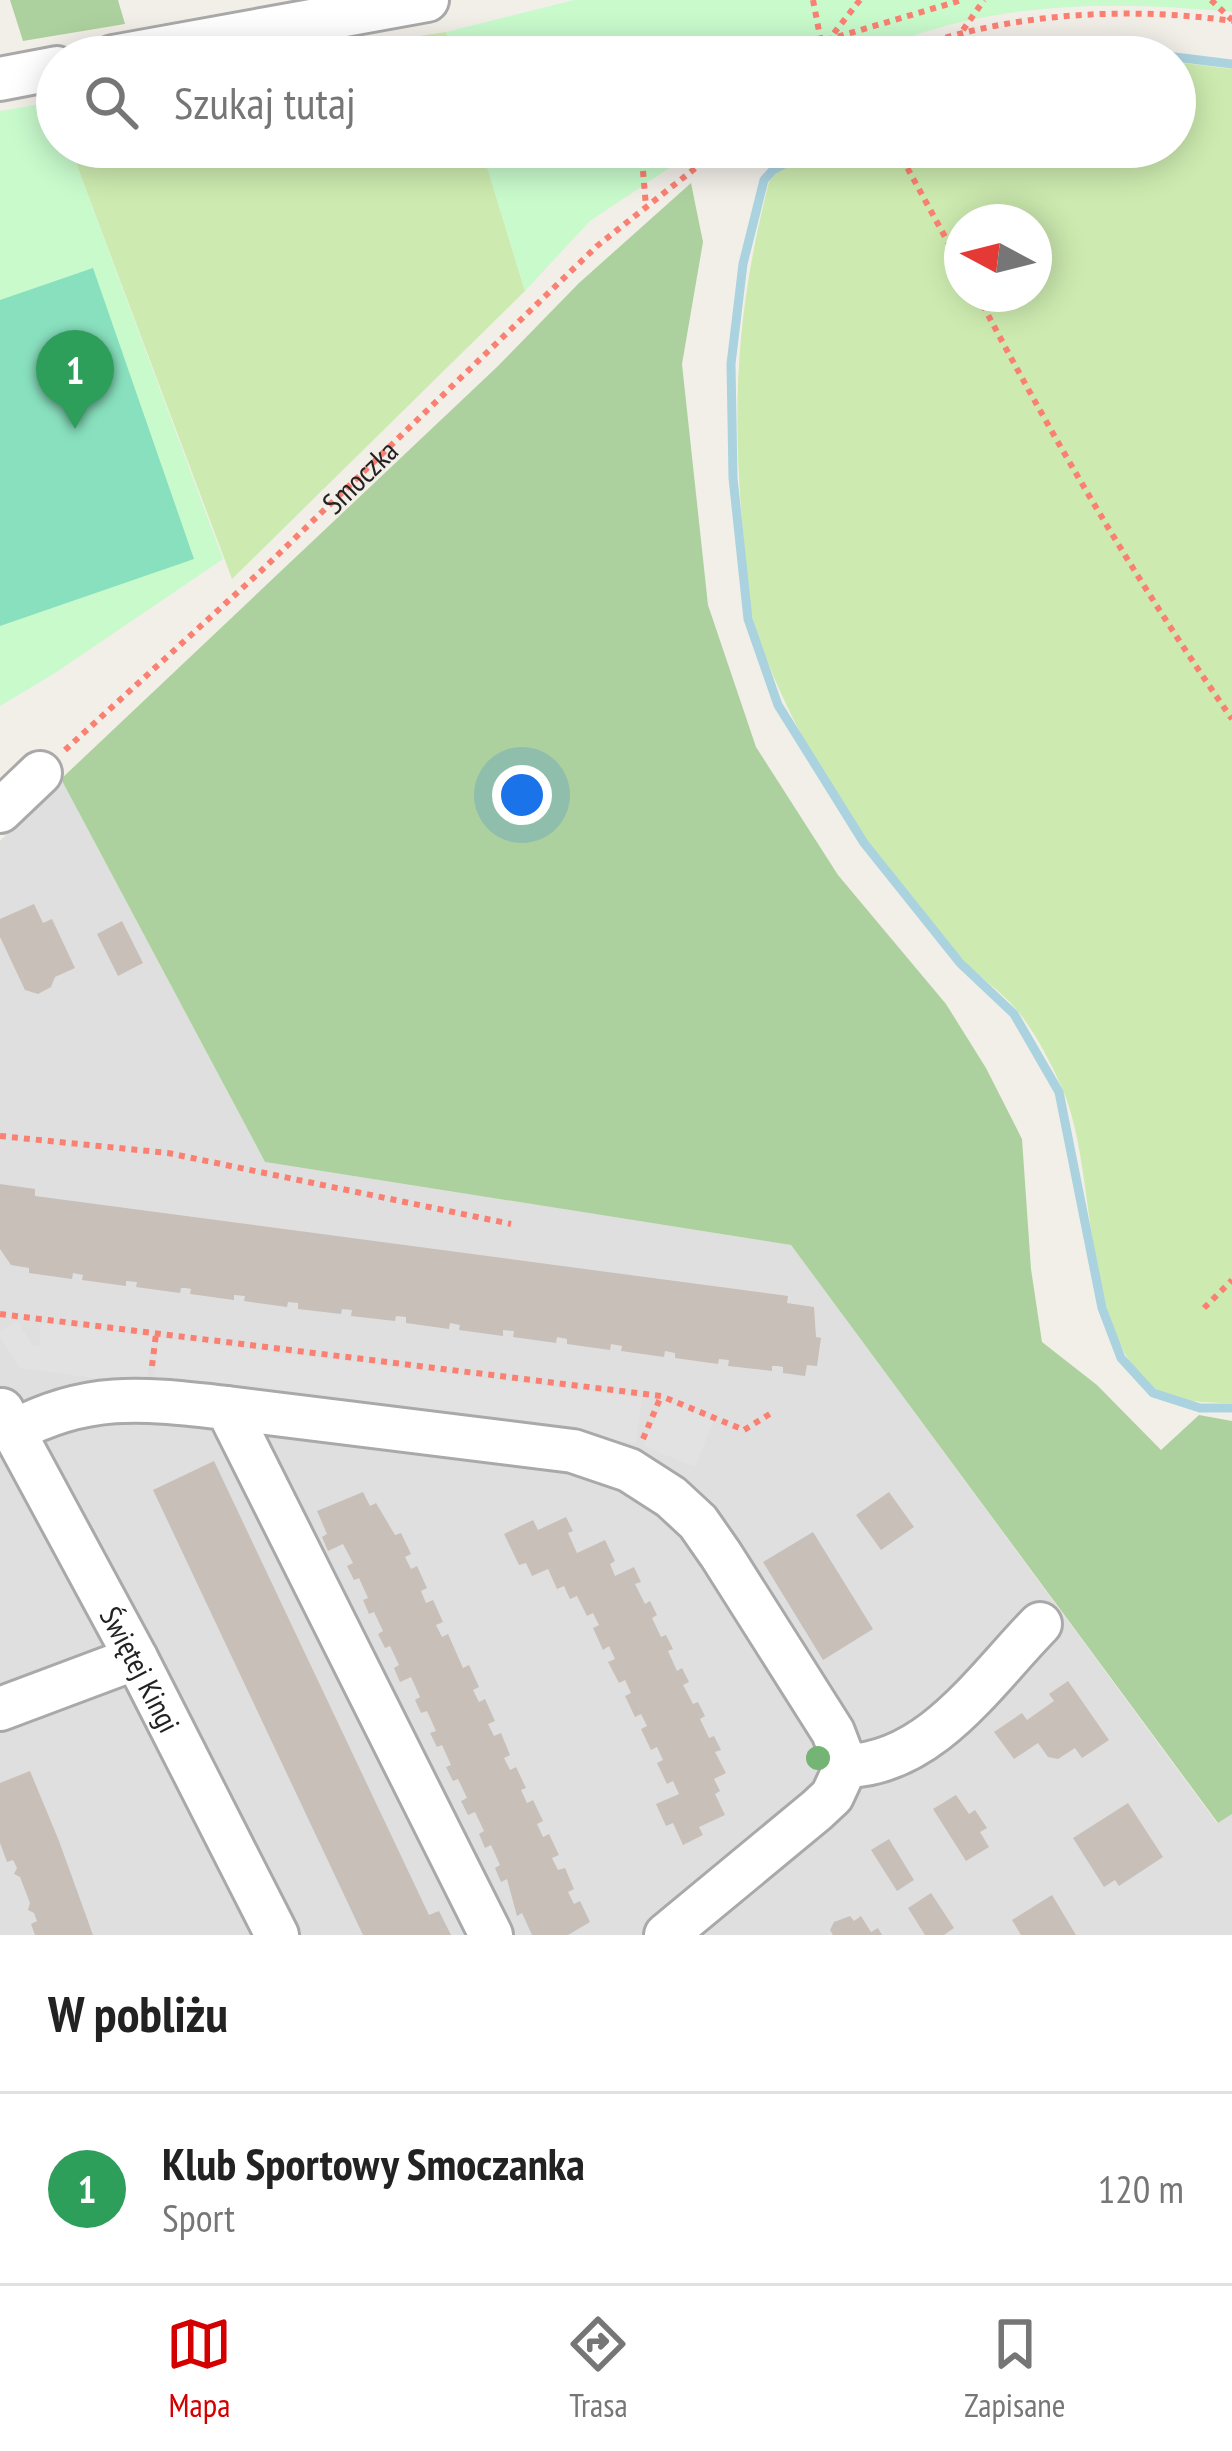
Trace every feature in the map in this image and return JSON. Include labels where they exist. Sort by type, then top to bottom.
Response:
[{"type":"street","points":[[228,36],[427,0]]},
{"type":"street","points":[[0,79],[36,72]]},
{"type":"street","points":[[0,811],[40,773]]},
{"type":"street","points":[[7,1419],[131,1398],[227,1408],[572,1450],[629,1470],[671,1497],[698,1522],[722,1555],[833,1732],[846,1766],[832,1796],[666,1935]]},
{"type":"street","points":[[227,1408],[490,1935]]},
{"type":"street","name":"Świętej Kingi","points":[[7,1419],[277,1935]]},
{"type":"street","points":[[846,1766],[892,1760],[914,1749],[1040,1624]]},
{"type":"street","points":[[0,1709],[136,1658]]},
{"type":"path","points":[[813,0],[820,36]]},
{"type":"path","points":[[831,35],[860,0]]},
{"type":"path","points":[[831,35],[962,0]]},
{"type":"path","points":[[961,32],[984,0]]},
{"type":"path","points":[[1211,0],[1232,21]]},
{"type":"path","points":[[949,36],[1082,17],[1232,21]]},
{"type":"path","points":[[643,168],[646,207]]},
{"type":"path","name":"Smoczka","points":[[40,773],[261,571],[597,246],[695,168]]},
{"type":"path","points":[[907,168],[944,235]]},
{"type":"path","points":[[985,312],[1139,583],[1232,718]]},
{"type":"path","points":[[0,1136],[168,1153],[511,1224]]},
{"type":"path","points":[[1204,1308],[1232,1280]]},
{"type":"path","points":[[0,1314],[661,1396],[744,1430],[772,1412]]},
{"type":"path","points":[[629,1470],[661,1396]]},
{"type":"shaded area","points":[[61,779],[265,1162],[791,1245],[1217,1823],[1232,1814],[1232,1935],[0,1935],[0,841]]},
{"type":"shaded area","points":[[17,1321],[33,1346],[39,1346],[41,1323],[153,1337],[146,1385],[20,1368],[0,1337],[0,1332]]},
{"type":"shaded area","points":[[159,1338],[642,1398],[636,1443],[153,1386]]},
{"type":"shaded area","points":[[664,1400],[714,1420],[695,1467],[643,1446]]},
{"type":"green space","points":[[10,0],[118,0],[125,24],[23,41]]},
{"type":"green space","points":[[574,0],[1232,0],[1232,12],[1138,6],[1043,9],[996,15],[913,36],[447,36],[446,32]]},
{"type":"green space","points":[[1196,65],[1232,69],[1232,1403],[1170,1396],[1153,1387],[1130,1361],[1113,1328],[1102,1289],[1073,1122],[1047,1058],[1016,1009],[963,960],[870,845],[814,757],[770,667],[749,593],[737,404],[749,274],[769,182],[785,168],[1196,168]]},
{"type":"green space","points":[[36,105],[36,168],[78,168],[223,559],[0,706],[0,111]]},
{"type":"green space","points":[[78,168],[487,168],[525,291],[232,579]]},
{"type":"green space","points":[[487,168],[670,168],[590,221],[525,291]]},
{"type":"green space","points":[[691,183],[703,242],[682,364],[708,605],[756,747],[838,875],[946,1004],[1022,1139],[1031,1269],[1042,1342],[1097,1385],[1161,1450],[1199,1415],[1232,1421],[1232,1814],[1218,1823],[791,1245],[265,1162],[61,779],[498,366],[579,283]]},
{"type":"green space","points":[[93,268],[194,559],[0,626],[0,300]]},
{"type":"building","points":[[34,904],[43,923],[52,919],[75,968],[55,977],[51,987],[38,994],[25,990],[0,937],[0,919]]},
{"type":"building","points":[[122,921],[143,963],[118,976],[97,934]]},
{"type":"building","points":[[0,1184],[35,1189],[35,1196],[788,1296],[787,1303],[814,1307],[816,1337],[821,1338],[817,1366],[807,1365],[805,1376],[783,1373],[778,1366],[772,1366],[772,1371],[728,1366],[729,1360],[719,1359],[718,1364],[675,1358],[675,1353],[665,1351],[664,1357],[621,1351],[622,1346],[611,1344],[610,1350],[567,1344],[567,1339],[557,1337],[556,1343],[513,1337],[514,1331],[503,1330],[503,1336],[459,1330],[460,1325],[450,1323],[449,1329],[406,1323],[406,1317],[396,1316],[395,1321],[351,1316],[352,1310],[342,1309],[341,1314],[298,1309],[298,1303],[288,1302],[287,1307],[244,1301],[245,1296],[234,1295],[234,1300],[190,1294],[191,1289],[186,1288],[180,1293],[136,1287],[137,1282],[126,1281],[126,1286],[82,1280],[83,1275],[73,1273],[72,1279],[29,1273],[29,1268],[11,1265],[0,1249]]},
{"type":"building","points":[[214,1461],[429,1915],[439,1911],[451,1935],[363,1935],[153,1490]]},
{"type":"building","points":[[363,1492],[370,1506],[376,1503],[395,1535],[401,1533],[411,1554],[405,1557],[411,1569],[417,1566],[427,1588],[421,1591],[426,1603],[433,1600],[443,1622],[436,1625],[442,1637],[448,1634],[463,1668],[469,1665],[479,1687],[473,1690],[479,1702],[485,1699],[495,1721],[488,1724],[494,1736],[501,1733],[510,1755],[504,1758],[510,1770],[516,1767],[527,1803],[533,1800],[543,1821],[537,1824],[543,1837],[549,1834],[559,1855],[552,1858],[558,1870],[565,1868],[574,1889],[568,1892],[574,1904],[580,1901],[590,1922],[568,1935],[532,1935],[522,1913],[517,1916],[507,1879],[501,1882],[495,1868],[500,1865],[491,1845],[485,1848],[475,1812],[468,1815],[461,1801],[467,1798],[446,1767],[451,1765],[442,1745],[437,1747],[430,1733],[436,1731],[427,1711],[421,1713],[411,1677],[400,1682],[394,1668],[399,1665],[378,1634],[383,1631],[374,1612],[369,1614],[359,1578],[354,1580],[347,1566],[353,1563],[343,1544],[328,1551],[317,1511]]},
{"type":"building","points":[[889,1492],[914,1527],[881,1550],[856,1515]]},
{"type":"building","points":[[566,1517],[577,1553],[605,1540],[615,1561],[610,1564],[615,1576],[634,1567],[641,1582],[635,1584],[657,1615],[652,1618],[673,1649],[668,1651],[677,1671],[682,1668],[689,1682],[683,1685],[693,1704],[698,1702],[709,1738],[714,1736],[721,1750],[715,1752],[726,1773],[714,1779],[725,1815],[699,1827],[703,1835],[683,1845],[673,1823],[666,1826],[656,1804],[679,1794],[673,1781],[667,1784],[657,1763],[663,1760],[657,1747],[651,1750],[641,1729],[647,1726],[641,1714],[635,1717],[625,1696],[631,1693],[625,1680],[619,1683],[608,1662],[615,1659],[609,1646],[603,1650],[593,1628],[599,1625],[593,1613],[587,1616],[577,1596],[570,1599],[564,1586],[557,1589],[548,1569],[532,1576],[526,1563],[519,1565],[504,1534],[533,1520],[538,1530]]},
{"type":"building","points":[[813,1532],[873,1629],[823,1660],[763,1562]]},
{"type":"building","points":[[1068,1681],[1109,1740],[1082,1758],[1075,1748],[1058,1759],[1048,1757],[1038,1743],[1014,1759],[994,1732],[1022,1713],[1027,1720],[1054,1701],[1049,1694]]},
{"type":"building","points":[[30,1771],[93,1935],[35,1935],[31,1924],[37,1921],[28,1910],[20,1877],[14,1874],[17,1868],[13,1860],[7,1862],[0,1843],[0,1783]]},
{"type":"building","points":[[956,1795],[987,1828],[980,1832],[989,1847],[966,1861],[933,1809]]},
{"type":"building","points":[[1128,1803],[1163,1857],[1119,1886],[1115,1880],[1104,1887],[1073,1838]]},
{"type":"building","points":[[889,1839],[914,1880],[897,1891],[871,1850]]},
{"type":"building","points":[[931,1893],[954,1928],[944,1935],[925,1935],[908,1908]]},
{"type":"building","points":[[1052,1895],[1076,1935],[1021,1935],[1012,1920]]},
{"type":"building","points":[[850,1916],[854,1921],[861,1916],[871,1932],[878,1928],[882,1935],[833,1935],[834,1922]]},
{"type":"waterway","points":[[1196,60],[1232,64]]},
{"type":"waterway","points":[[777,168],[764,180],[743,264],[731,364],[733,478],[748,619],[778,705],[864,843],[960,963],[1014,1014],[1059,1092],[1102,1308],[1121,1358],[1153,1393],[1200,1408],[1232,1408]]},
{"type":"place","name":"Klub Sportowy Smoczanka","points":[[75,429]]}]
